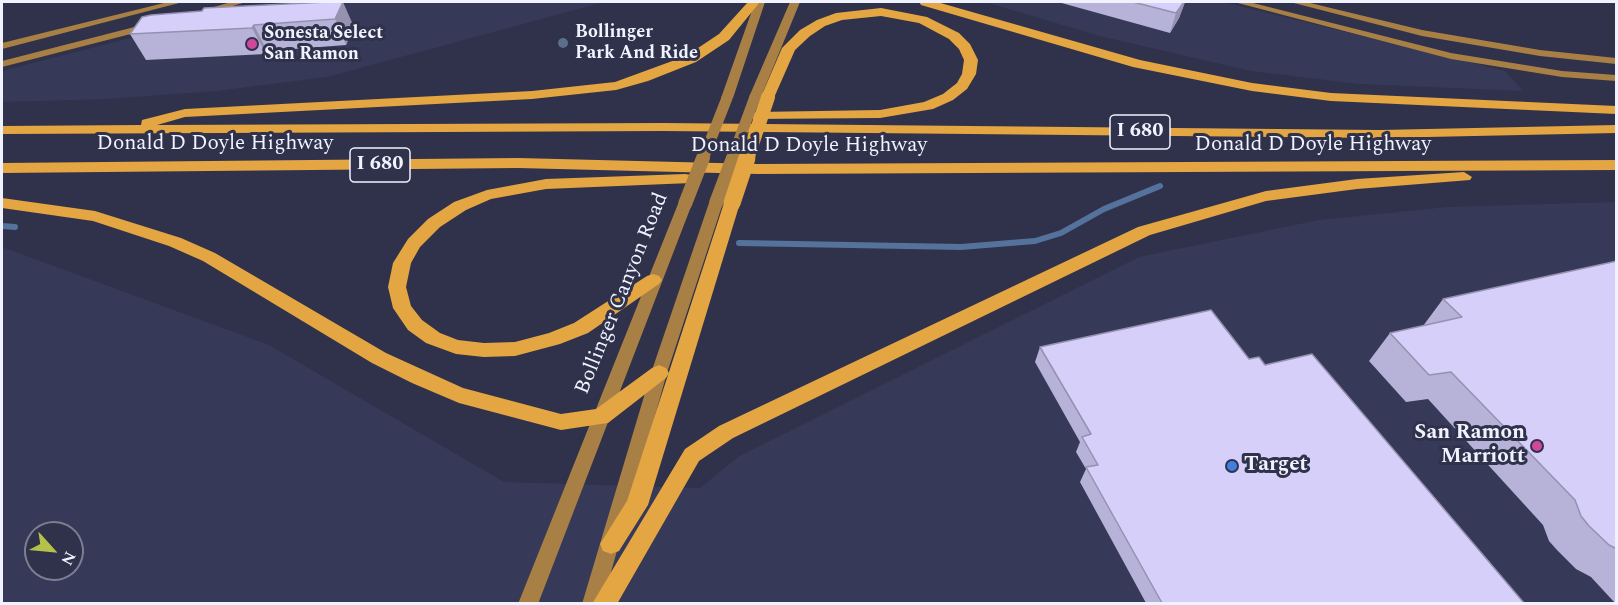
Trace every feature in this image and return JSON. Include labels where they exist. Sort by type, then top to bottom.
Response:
[{"type":"highway","points":[[121,130],[185,113],[532,95],[616,86],[667,70],[700,54],[723,37],[754,2]]},
{"type":"highway","points":[[924,2],[1138,64],[1261,88],[1331,97],[1617,110]]},
{"type":"highway","points":[[611,544],[637,505],[724,203],[762,97],[789,48],[805,33],[821,23],[840,16],[881,12],[923,20],[954,36],[965,47],[970,60],[969,74],[962,86],[948,97],[928,106],[905,111],[684,118],[663,128]]},
{"type":"highway","name":"Donald D Doyle Highway","points":[[2,130],[663,128],[1380,134],[1617,129]]},
{"type":"highway","name":"Donald D Doyle Highway","points":[[2,168],[518,164],[758,169],[1617,165]]},
{"type":"highway","points":[[604,603],[692,455],[726,432],[1101,251],[1144,231],[1266,196],[1357,184],[1499,176],[1540,165]]},
{"type":"highway","points":[[653,280],[582,328],[553,339],[515,348],[484,350],[456,347],[433,338],[415,325],[402,308],[397,287],[402,263],[414,243],[434,223],[460,206],[487,195],[546,184],[732,177],[758,169]]},
{"type":"highway","points":[[2,203],[95,216],[175,242],[209,257],[379,358],[459,395],[561,422],[601,417],[659,373]]},
{"type":"main road","points":[[2,46],[178,2]]},
{"type":"main road","points":[[196,14],[241,2]]},
{"type":"main road","name":"Bollinger Canyon Road","points":[[528,603],[653,280],[727,98],[760,2]]},
{"type":"main road","points":[[762,97],[795,2]]},
{"type":"main road","points":[[1239,2],[1450,56],[1562,74],[1617,78]]},
{"type":"main road","points":[[1295,2],[1422,33],[1540,53],[1617,61]]},
{"type":"main road","points":[[2,63],[161,23]]},
{"type":"main road","points":[[592,603],[659,373],[724,203]]},
{"type":"shaded area","points":[[270,2],[604,2],[327,77],[216,91],[107,99],[2,102],[2,71]]},
{"type":"shaded area","points":[[985,2],[1223,2],[1505,71],[1523,91],[1359,84],[1251,71],[1100,36]]},
{"type":"shaded area","points":[[1616,202],[1616,603],[2,603],[2,247],[269,345],[504,482],[700,488],[738,457],[1139,257],[1319,220],[1447,207]]},
{"type":"building","points":[[343,2],[335,19],[254,25],[252,28],[130,34],[142,17],[151,15],[202,11],[204,8]]},
{"type":"building","points":[[1133,2],[1184,2],[1176,13]]},
{"type":"building","name":"San Ramon Marriott","points":[[1617,261],[1617,549],[1609,545],[1589,526],[1581,516],[1575,500],[1451,372],[1429,375],[1390,333],[1462,317],[1443,299]]},
{"type":"building","name":"Target","points":[[1211,310],[1249,359],[1259,357],[1265,365],[1312,354],[1524,603],[1162,603],[1086,467],[1098,465],[1082,437],[1091,434],[1040,347]]},
{"type":"waterway","points":[[739,243],[961,247],[1035,241],[1061,233],[1104,209],[1160,186]]},
{"type":"waterway","points":[[2,226],[15,227]]},
{"type":"place","name":"Bollinger Park And Ride","points":[[563,43]]},
{"type":"place","name":"Sonesta Select San Ramon","points":[[252,44]]},
{"type":"place","name":"San Ramon Marriott","points":[[1537,446]]},
{"type":"place","name":"Target","points":[[1232,466]]}]
